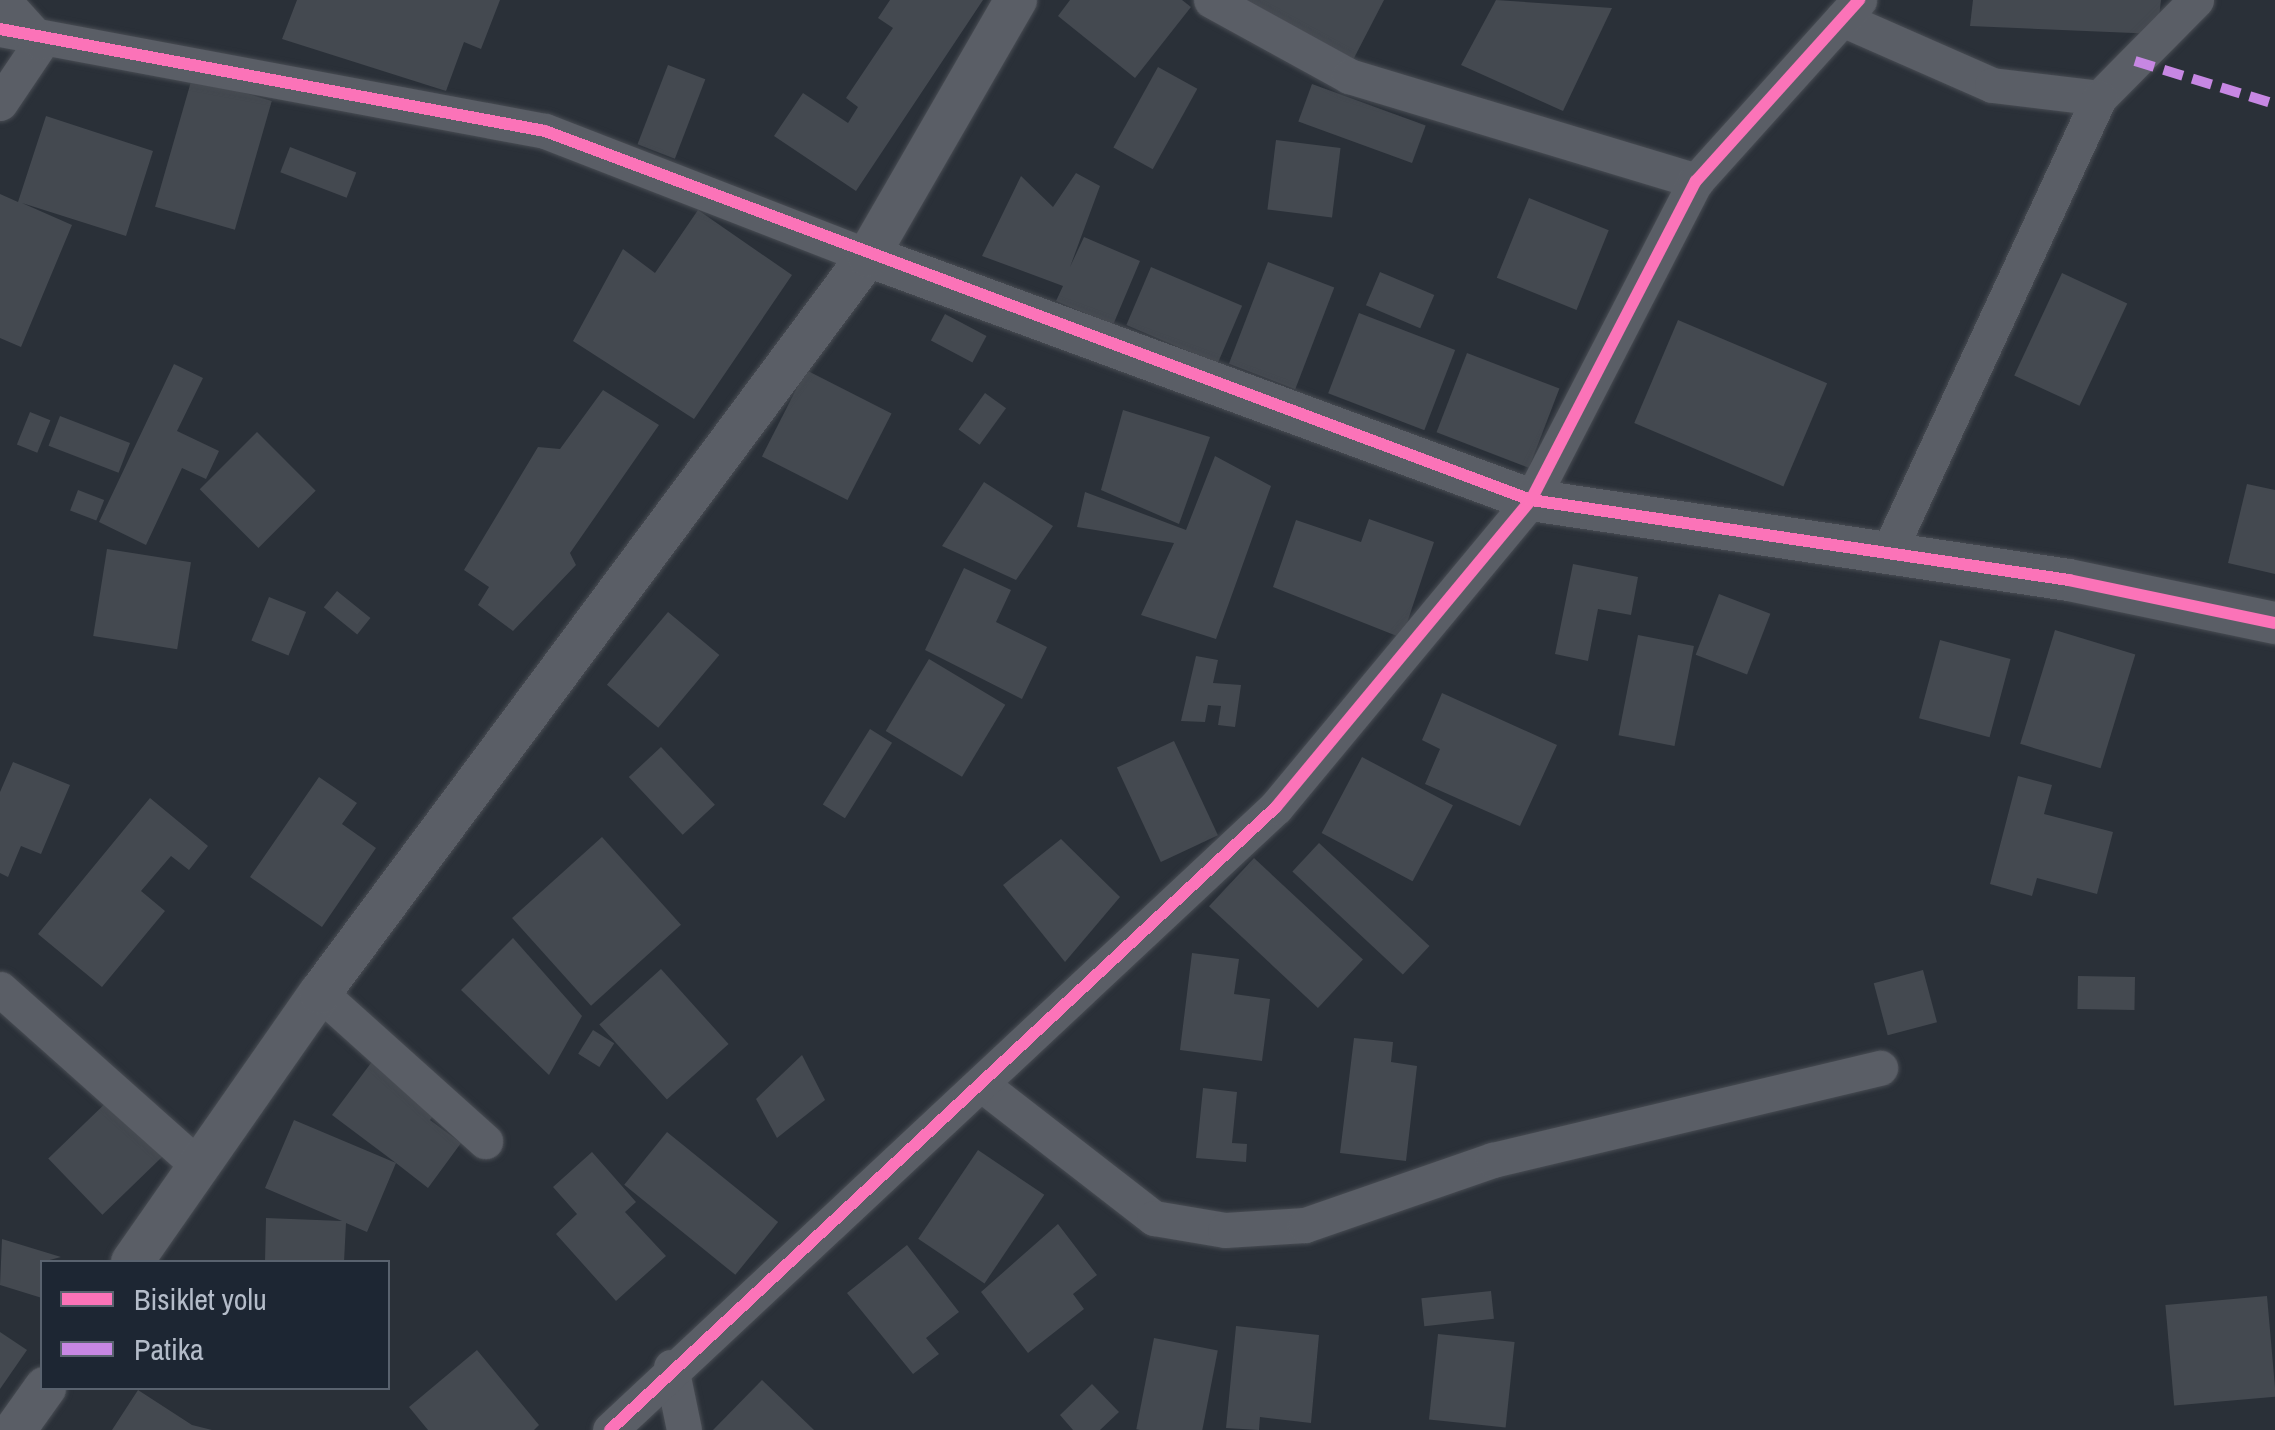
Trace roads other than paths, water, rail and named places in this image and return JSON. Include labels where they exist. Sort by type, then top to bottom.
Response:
[{"type":"street","points":[[4,0],[41,42]]},
{"type":"street","points":[[133,1260],[320,993],[868,256],[1016,0]]},
{"type":"street","points":[[1211,0],[1350,76],[1696,181]]},
{"type":"street","points":[[1888,553],[2099,98],[2196,0]]},
{"type":"street","points":[[610,1430],[671,1367],[981,1084],[1276,806],[1530,500],[1696,181],[1851,10],[1992,85],[2099,98]]},
{"type":"street","points":[[0,29],[41,42],[545,130],[868,256],[1530,500],[1888,553],[2275,623]]},
{"type":"street","points":[[0,103],[41,42]]},
{"type":"street","points":[[0,989],[199,1166]]},
{"type":"street","points":[[320,993],[484,1141]]},
{"type":"street","points":[[981,1084],[1154,1218],[1225,1230],[1305,1225],[1493,1160],[1880,1068]]},
{"type":"street","points":[[671,1367],[684,1430]]},
{"type":"street","points":[[15,1430],[44,1390]]}]
